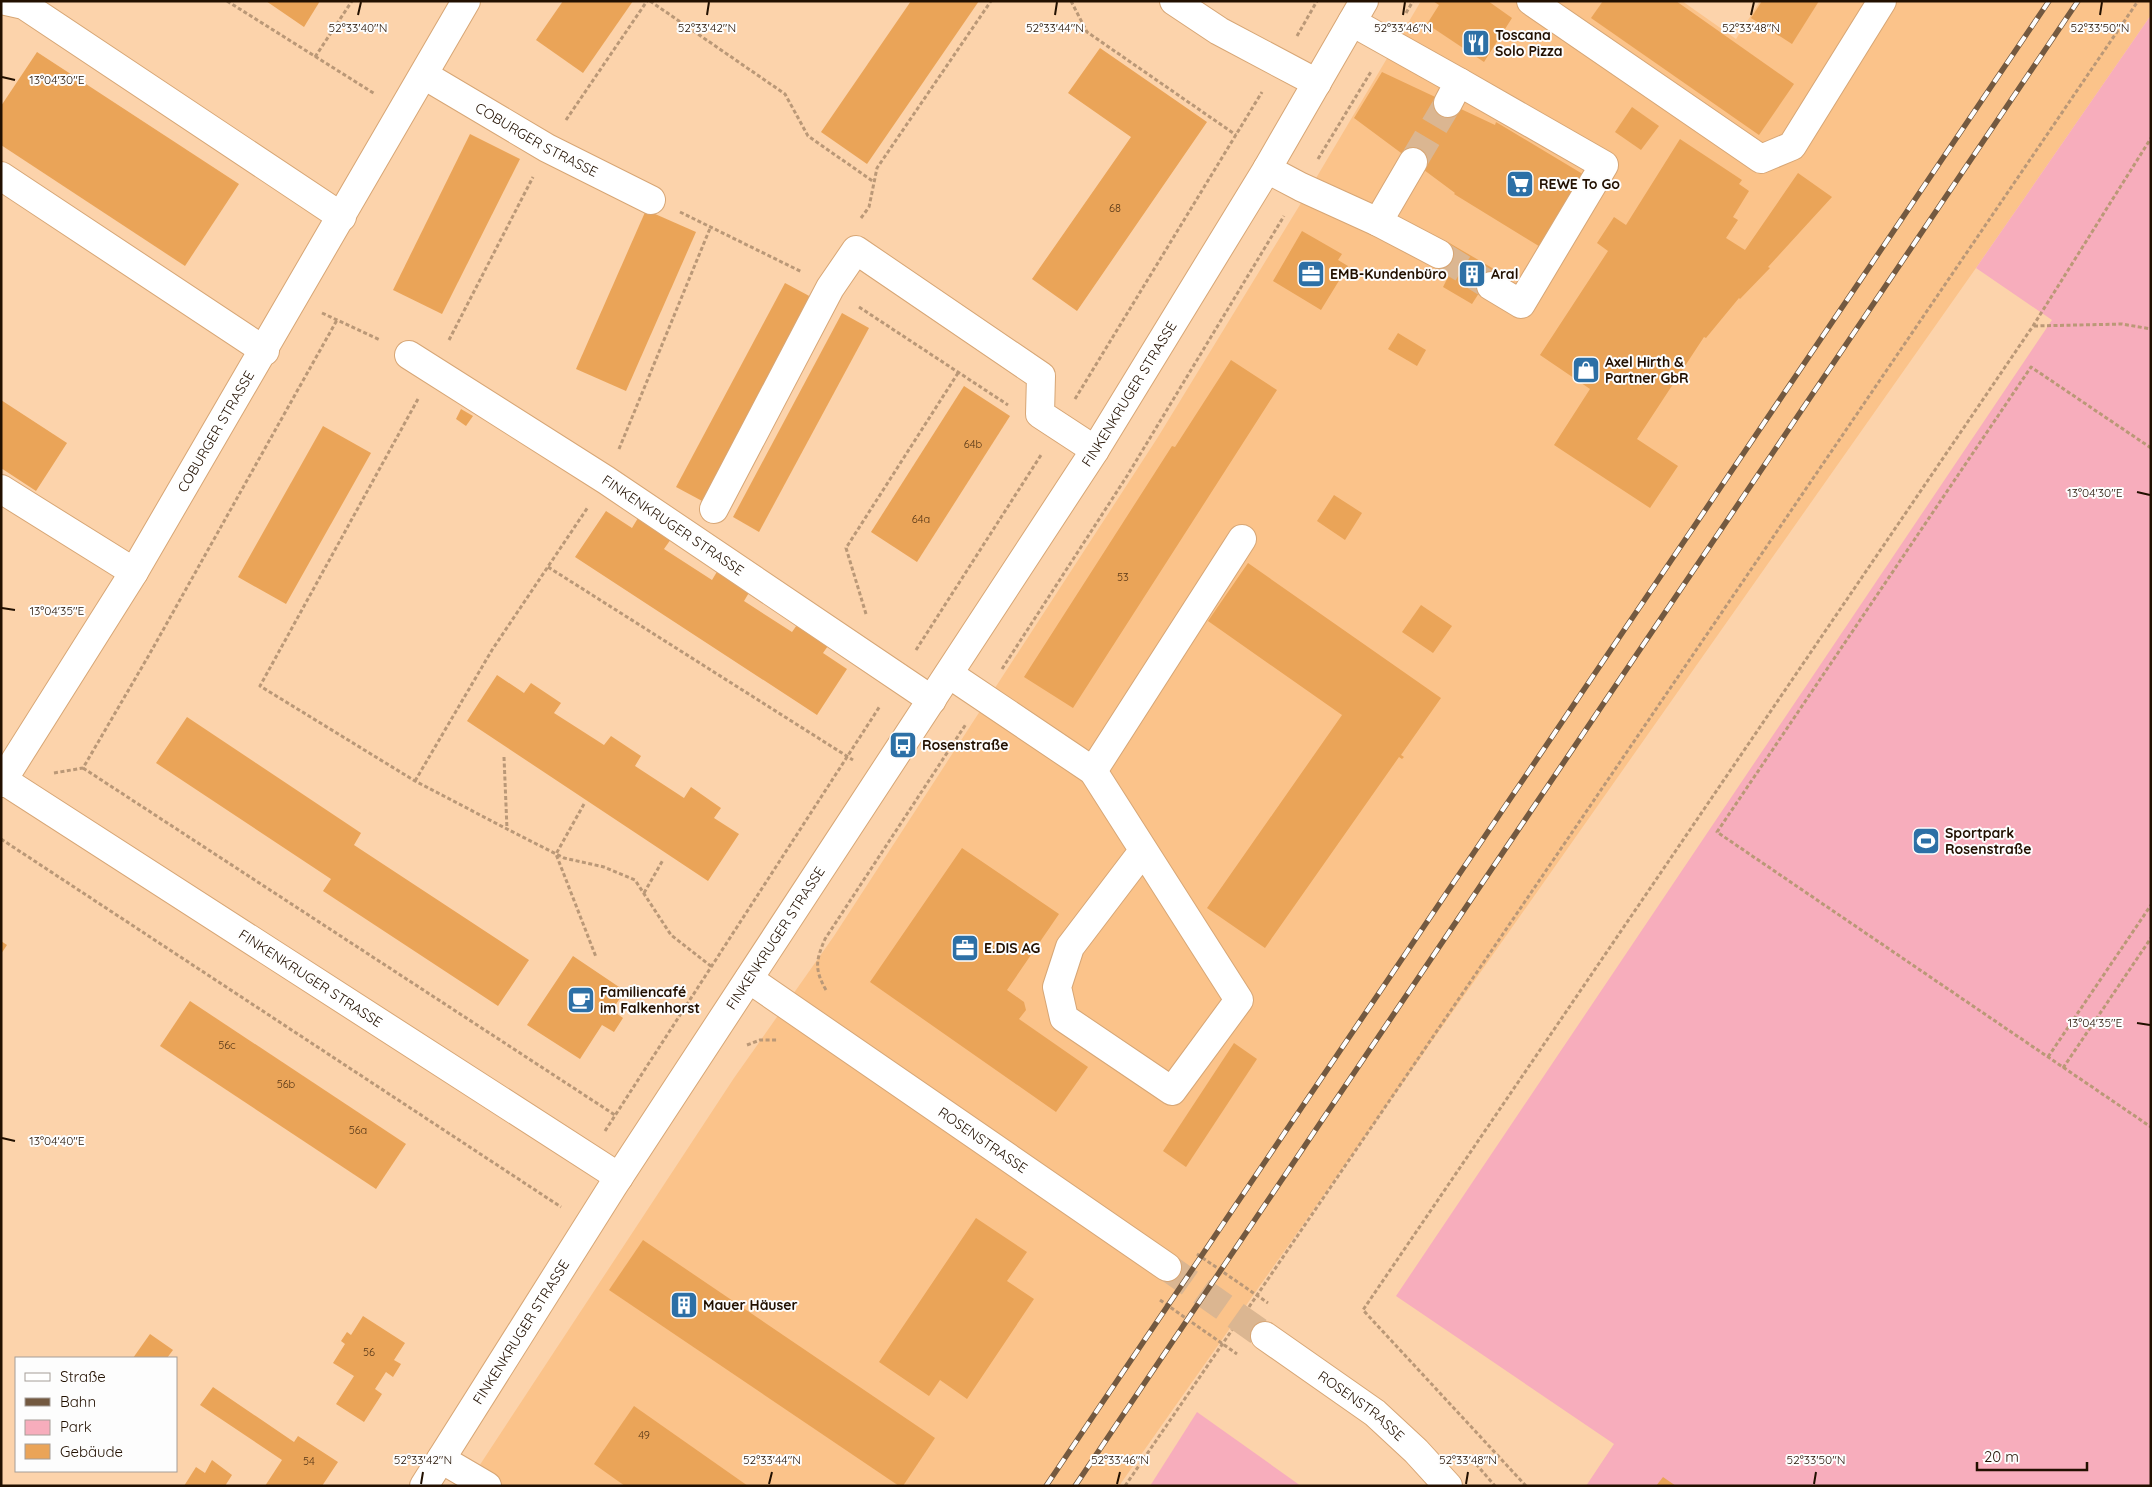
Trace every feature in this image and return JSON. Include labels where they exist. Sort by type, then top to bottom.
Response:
[{"type":"street","points":[[6,1],[24,5],[342,217]]},
{"type":"street","name":"COBURGER STRASSE","points":[[2,782],[134,572],[265,351],[466,1]]},
{"type":"street","points":[[1174,1],[1219,31],[1317,82]]},
{"type":"street","points":[[1531,1],[1762,159],[1792,146],[1882,1]]},
{"type":"street","points":[[1358,12],[1389,43],[1453,92],[1604,165],[1521,304],[1491,286]]},
{"type":"street","name":"FINKENKRUGER STRASSE","points":[[424,1486],[620,1177],[1095,450],[1267,169],[1358,12]]},
{"type":"street","name":"COBURGER STRASSE","points":[[424,75],[547,148],[651,200]]},
{"type":"street","points":[[1378,222],[1414,162]]},
{"type":"street","points":[[1267,169],[1301,188],[1378,222],[1439,254]]},
{"type":"street","points":[[1,176],[265,351]]},
{"type":"street","points":[[714,509],[830,288],[856,250],[1041,376],[1040,414],[1095,450]]},
{"type":"street","name":"FINKENKRUGER STRASSE","points":[[409,355],[606,480],[932,700]]},
{"type":"street","points":[[1,489],[134,572]]},
{"type":"street","points":[[1093,771],[1242,539]]},
{"type":"street","points":[[949,674],[1093,771],[1239,1000],[1172,1091],[1064,1018],[1057,987],[1070,947],[1143,851]]},
{"type":"street","name":"FINKENKRUGER STRASSE","points":[[2,782],[620,1177]]},
{"type":"street","name":"ROSENSTRASSE","points":[[749,980],[1167,1267]]},
{"type":"street","name":"ROSENSTRASSE","points":[[1266,1336],[1375,1413],[1416,1451],[1448,1486]]},
{"type":"street","points":[[441,1459],[487,1486]]},
{"type":"path","points":[[227,1],[403,112]]},
{"type":"path","points":[[316,57],[352,1]]},
{"type":"path","points":[[650,1],[785,94],[808,136],[874,182]]},
{"type":"path","points":[[858,224],[869,207],[877,168],[991,1]]},
{"type":"path","points":[[1071,1],[1087,32],[1236,135]]},
{"type":"path","points":[[588,1156],[712,967],[846,757],[890,670],[1059,426],[1317,1]]},
{"type":"path","points":[[825,939],[1127,476],[1413,1]]},
{"type":"path","points":[[1260,1292],[2138,1]]},
{"type":"path","points":[[1526,1486],[1363,1310],[2033,326],[2151,138]]},
{"type":"path","points":[[651,200],[711,226],[830,288],[1014,409]]},
{"type":"path","points":[[415,781],[492,650],[606,480],[711,226]]},
{"type":"path","points":[[295,299],[409,355]]},
{"type":"path","points":[[83,768],[149,655],[337,320]]},
{"type":"path","points":[[2033,326],[2122,324],[2151,329]]},
{"type":"path","points":[[2151,448],[2031,367],[1717,832],[2151,1127]]},
{"type":"path","points":[[890,670],[846,548],[958,373]]},
{"type":"path","points":[[548,567],[854,761]]},
{"type":"path","points":[[260,686],[415,781],[507,829],[564,858],[604,867],[635,880],[671,935],[712,967]]},
{"type":"path","points":[[504,757],[507,829]]},
{"type":"path","points":[[2,782],[83,768],[615,1116]]},
{"type":"path","points":[[556,854],[584,804]]},
{"type":"path","points":[[1,839],[589,1225]]},
{"type":"path","points":[[556,854],[596,957]]},
{"type":"path","points":[[644,893],[663,860]]},
{"type":"path","points":[[2048,1057],[2151,904]]},
{"type":"path","points":[[2063,1068],[2151,938]]},
{"type":"path","points":[[1125,1486],[1215,1354]]},
{"type":"shaded area","points":[[1421,1],[1682,1],[1736,39],[1760,1],[2151,1],[2151,15],[1976,268],[1119,1486],[466,1486],[734,1078],[834,936],[1158,437],[1309,190]]},
{"type":"green space","name":"Sportpark Rosenstraße","points":[[2151,15],[2151,1486],[1586,1486],[1614,1444],[1396,1296],[2052,320],[1976,268]]},
{"type":"green space","points":[[1197,1412],[1301,1486],[1150,1486]]},
{"type":"building","points":[[266,1],[320,1],[304,27]]},
{"type":"building","points":[[563,1],[633,1],[583,73],[536,40]]},
{"type":"building","points":[[911,1],[979,1],[867,164],[821,132]]},
{"type":"building","name":"Toscana Solo Pizza","points":[[1433,1],[1488,1],[1512,18],[1484,62],[1427,24],[1439,5]]},
{"type":"building","points":[[1603,1],[1676,1],[1794,84],[1759,135],[1591,18]]},
{"type":"building","points":[[1762,1],[1819,1],[1792,44],[1751,18]]},
{"type":"building","points":[[1100,48],[1207,122],[1077,311],[1032,279],[1131,137],[1068,93]]},
{"type":"building","points":[[37,52],[239,184],[185,266],[1,145],[1,106]]},
{"type":"building","points":[[1382,72],[1495,125],[1496,122],[1586,176],[1542,248],[1454,194],[1354,118]]},
{"type":"building","points":[[1632,107],[1659,126],[1641,150],[1615,132]]},
{"type":"building","points":[[470,134],[520,159],[442,314],[393,290]]},
{"type":"building","points":[[1680,139],[1742,180],[1739,184],[1749,191],[1733,217],[1738,220],[1726,238],[1745,250],[1798,173],[1832,197],[1768,267],[1770,268],[1739,298],[1706,338],[1704,337],[1637,439],[1678,466],[1650,508],[1554,445],[1590,389],[1540,355],[1608,251],[1597,243],[1614,217],[1626,225]]},
{"type":"building","points":[[646,210],[696,232],[626,391],[576,369]]},
{"type":"building","name":"EMB-Kundenbüro","points":[[1302,231],[1342,254],[1338,260],[1348,266],[1321,310],[1273,281]]},
{"type":"building","name":"Aral","points":[[1446,241],[1499,272],[1484,296],[1479,293],[1472,304],[1443,287],[1449,275],[1432,265]]},
{"type":"building","points":[[785,283],[813,298],[704,502],[676,487]]},
{"type":"building","points":[[842,313],[869,328],[759,532],[733,517]]},
{"type":"building","points":[[1398,333],[1426,350],[1417,366],[1388,349]]},
{"type":"building","points":[[1231,360],[1277,390],[1073,708],[1024,677],[1172,446],[1175,447]]},
{"type":"building","points":[[964,386],[1010,416],[917,562],[871,532]]},
{"type":"building","points":[[1,400],[67,443],[36,491],[1,468]]},
{"type":"building","points":[[461,409],[473,416],[466,426],[456,419]]},
{"type":"building","points":[[323,426],[371,453],[286,604],[238,577]]},
{"type":"building","points":[[1334,495],[1362,513],[1345,540],[1317,521]]},
{"type":"building","points":[[606,511],[632,528],[638,518],[671,539],[664,549],[712,580],[718,570],[750,591],[744,601],[792,632],[799,622],[830,643],[823,653],[847,669],[817,715],[575,557]]},
{"type":"building","points":[[1248,563],[1441,698],[1401,755],[1404,757],[1402,759],[1399,757],[1265,948],[1207,908],[1342,715],[1208,621]]},
{"type":"building","points":[[1421,605],[1452,626],[1433,653],[1402,632]]},
{"type":"building","points":[[497,675],[524,693],[531,683],[561,703],[554,713],[604,745],[611,736],[641,756],[635,766],[684,798],[691,787],[721,808],[714,818],[739,834],[708,881],[467,721]]},
{"type":"building","points":[[187,717],[361,833],[354,845],[529,960],[498,1006],[323,891],[331,879],[156,763]]},
{"type":"building","name":"E.DIS AG","points":[[962,848],[1059,914],[1007,990],[1024,1002],[1026,1010],[1019,1019],[1088,1067],[1056,1112],[870,982]]},
{"type":"building","points":[[1,941],[7,945],[1,954]]},
{"type":"building","name":"Familiencafé im Falkenhorst","points":[[573,956],[625,991],[612,1010],[623,1018],[614,1032],[602,1025],[580,1059],[527,1025]]},
{"type":"building","points":[[190,1001],[406,1144],[376,1189],[160,1046]]},
{"type":"building","points":[[1234,1043],[1257,1059],[1186,1167],[1163,1151]]},
{"type":"building","points":[[976,1218],[1027,1252],[1007,1281],[1034,1299],[967,1399],[940,1380],[929,1396],[879,1362]]},
{"type":"building","points":[[643,1240],[935,1438],[903,1486],[899,1486],[609,1290]]},
{"type":"building","points":[[363,1316],[405,1343],[394,1360],[401,1364],[393,1377],[386,1372],[375,1389],[382,1394],[364,1422],[336,1404],[354,1376],[333,1363],[345,1344],[341,1341],[347,1332],[351,1335]]},
{"type":"building","points":[[150,1334],[173,1350],[168,1357],[134,1357]]},
{"type":"building","points":[[213,1387],[294,1442],[298,1436],[338,1462],[322,1486],[265,1486],[282,1460],[200,1405]]},
{"type":"building","points":[[634,1406],[748,1486],[625,1486],[594,1464]]},
{"type":"building","points":[[212,1460],[232,1475],[225,1486],[184,1486],[196,1467],[205,1473]]},
{"type":"building","points":[[1663,1477],[1676,1486],[1656,1486]]},
{"type":"tunnel","points":[[1413,162],[1448,103]]},
{"type":"tunnel","points":[[1439,254],[1491,286]]},
{"type":"tunnel","points":[[1167,1267],[1265,1336]]},
{"type":"railway","points":[[1046,1486],[2049,1]]},
{"type":"railway","points":[[1075,1486],[2078,1]]},
{"type":"place","name":"Toscana Solo Pizza","points":[[1476,43]]},
{"type":"place","name":"REWE To Go","points":[[1520,184]]},
{"type":"place","name":"EMB-Kundenbüro","points":[[1311,274]]},
{"type":"place","name":"Aral","points":[[1472,274]]},
{"type":"place","name":"Axel Hirth & Partner GbR","points":[[1586,370]]},
{"type":"place","name":"Rosenstraße","points":[[903,745]]},
{"type":"place","name":"Sportpark Rosenstraße","points":[[1926,841]]},
{"type":"place","name":"E.DIS AG","points":[[965,948]]},
{"type":"place","name":"Familiencafé im Falkenhorst","points":[[581,1000]]},
{"type":"place","name":"Mauer Häuser","points":[[684,1305]]}]
